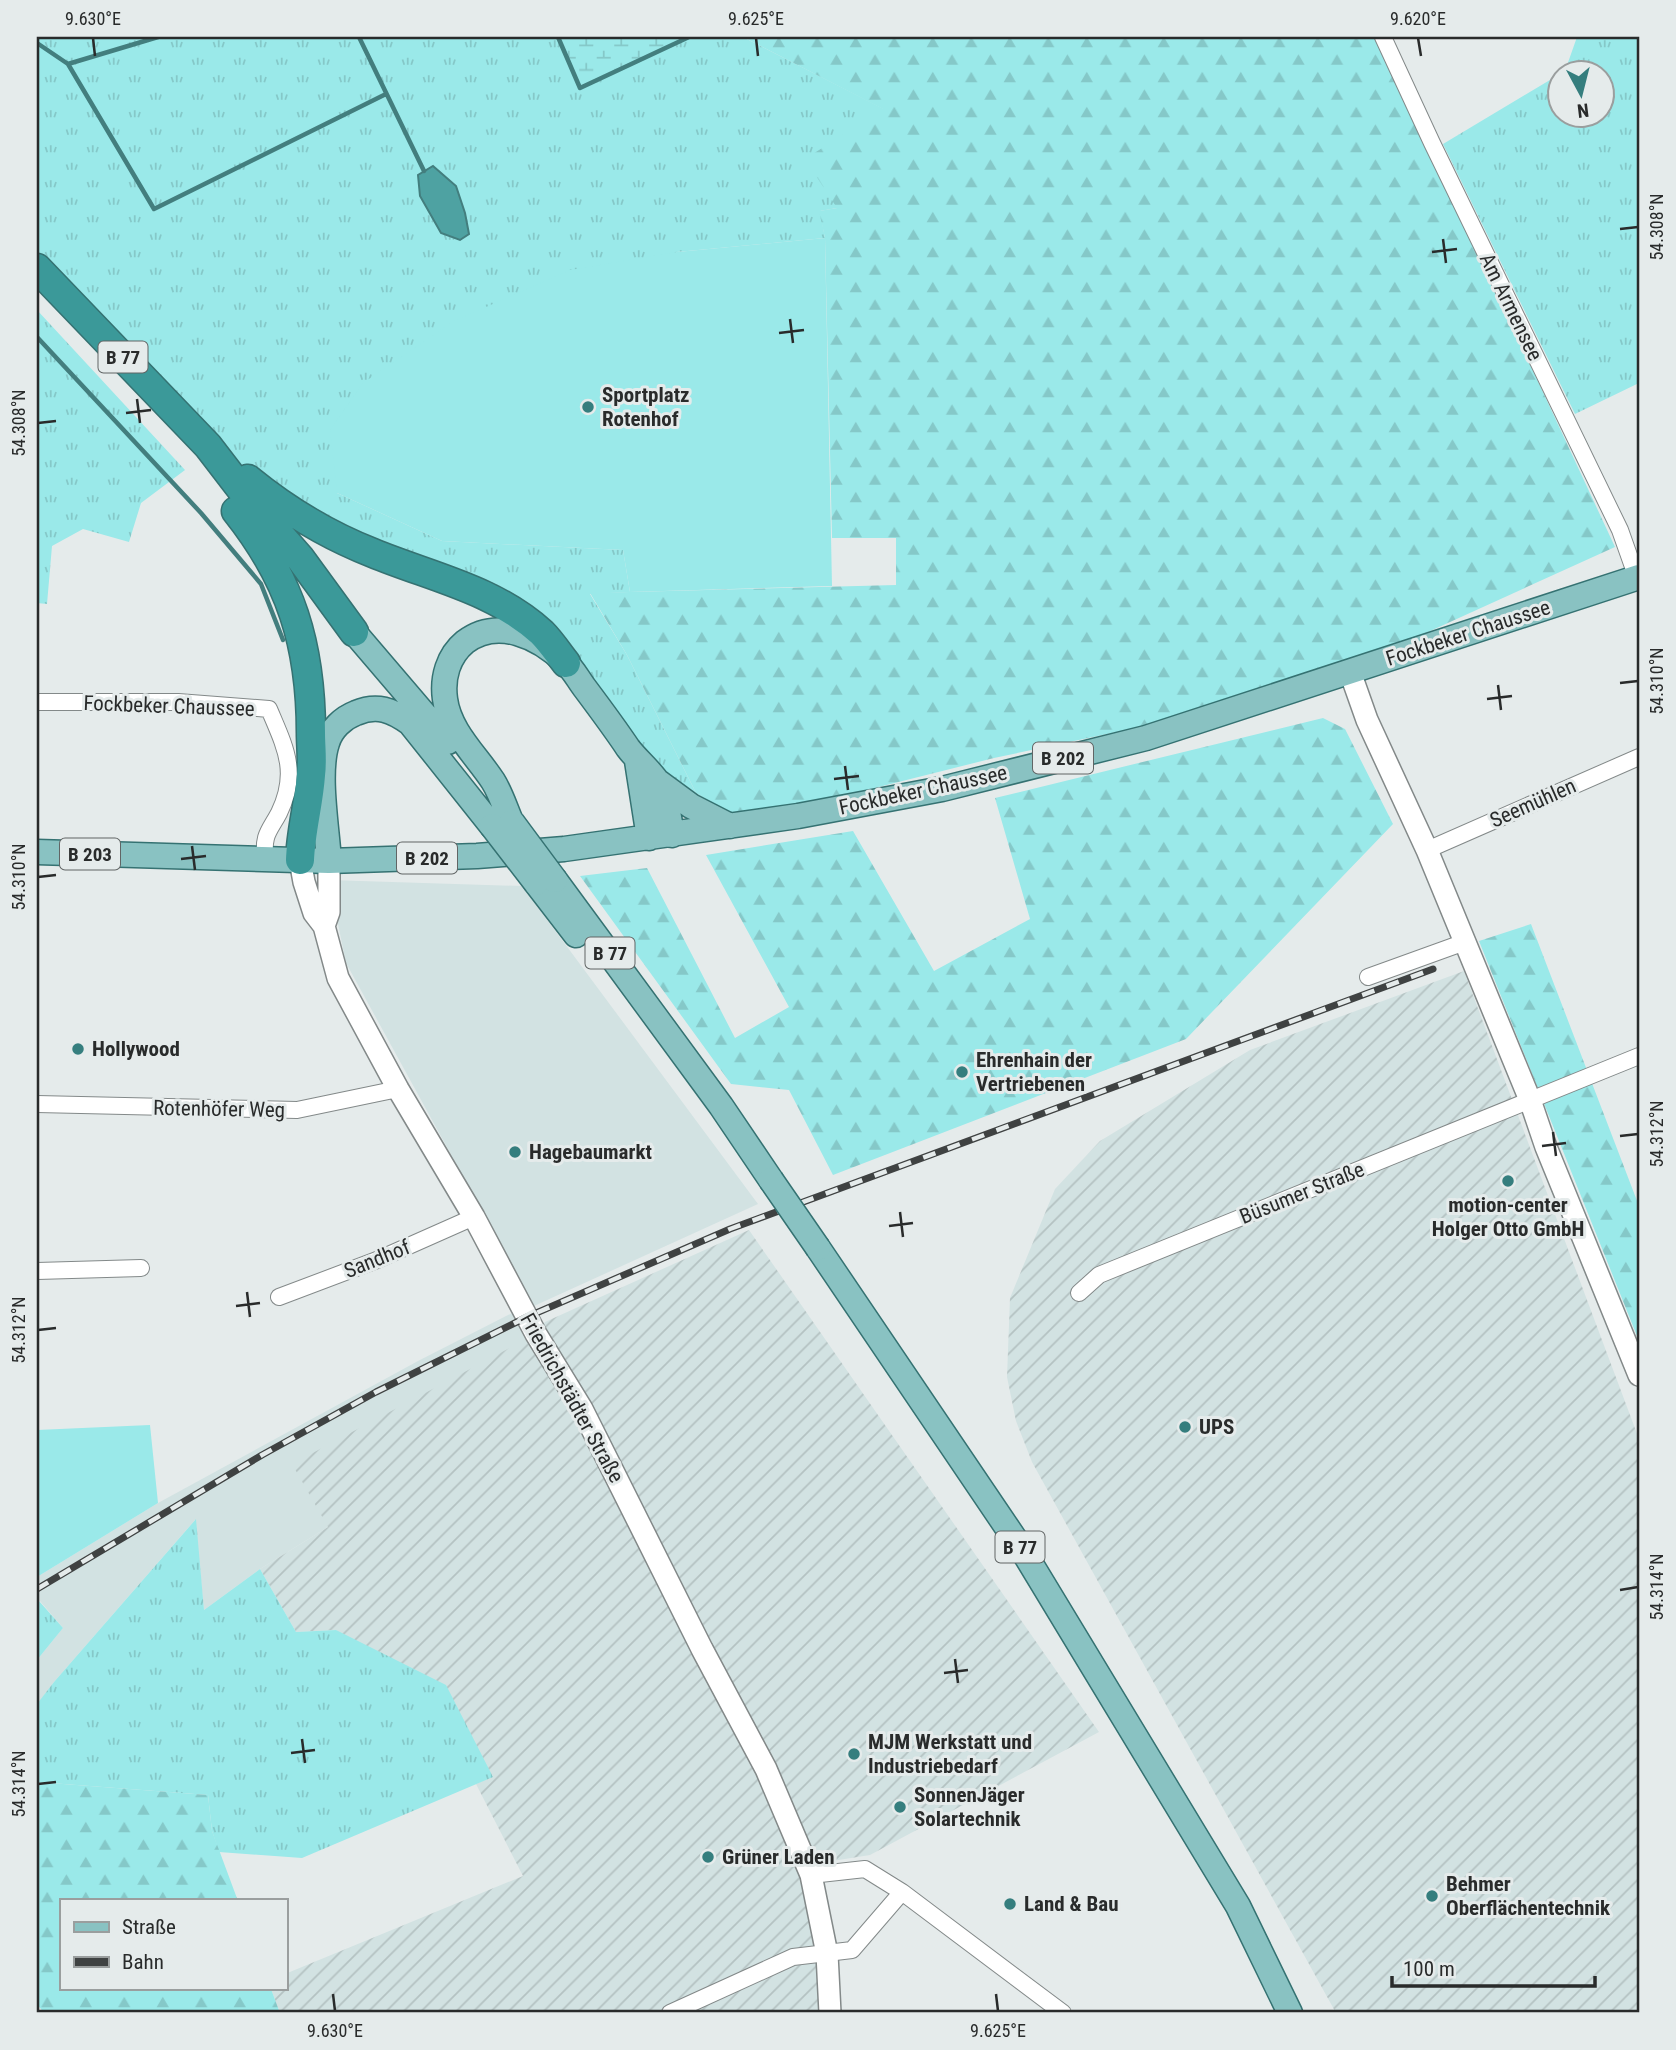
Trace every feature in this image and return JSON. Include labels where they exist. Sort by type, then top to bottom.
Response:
[{"type":"highway","name":"B 77","points":[[37,268],[203,454]]},
{"type":"highway","name":"B 77","points":[[37,291],[251,502],[300,558],[354,632]]},
{"type":"highway","points":[[203,454],[299,517],[374,554],[475,590],[518,613],[544,635],[566,663]]},
{"type":"highway","points":[[203,454],[267,553],[296,617],[304,646],[309,672],[312,773],[301,834],[300,860]]},
{"type":"main road","name":"Fockbeker Chaussee","points":[[37,852],[329,861],[525,853],[798,816],[942,789],[1146,737],[1638,578]]},
{"type":"main road","points":[[505,822],[495,783],[448,714],[444,682],[446,669],[459,648],[468,640],[491,631],[506,630],[536,641],[566,663],[637,761],[657,781],[691,806],[730,827]]},
{"type":"main road","name":"B 77","points":[[354,632],[440,732],[546,882],[663,1027],[818,1248],[1023,1551],[1238,1906],[1290,2013]]},
{"type":"main road","points":[[329,861],[323,765],[327,743],[333,730],[345,717],[365,709],[382,708],[395,712],[410,723],[505,822]]},
{"type":"main road","points":[[637,761],[660,836]]},
{"type":"main road","points":[[657,781],[668,812],[660,836]]},
{"type":"main road","points":[[1238,1906],[1273,1947],[1308,2013]]},
{"type":"street","name":"Am Armensee","points":[[1382,37],[1620,530],[1638,578]]},
{"type":"street","points":[[1350,672],[1367,720],[1427,849],[1639,1375]]},
{"type":"street","name":"Fockbeker Chaussee","points":[[37,702],[178,702],[269,709],[288,753],[289,779],[282,805],[267,831],[265,858]]},
{"type":"street","name":"Seemühlen","points":[[1427,849],[1639,757]]},
{"type":"street","name":"Friedrichstädter Straße","points":[[300,860],[304,882],[314,913],[324,926],[338,978],[398,1089],[474,1217],[536,1334],[582,1409],[702,1649],[766,1769],[811,1875],[827,1954],[834,2010]]},
{"type":"street","name":"Friedrichstädter Straße","points":[[324,926],[329,912],[329,861]]},
{"type":"street","points":[[1368,977],[1465,942]]},
{"type":"street","name":"Büsumer Straße","points":[[1079,1293],[1099,1275],[1639,1056]]},
{"type":"street","name":"Rotenhöfer Weg","points":[[37,1104],[297,1110],[398,1089]]},
{"type":"street","name":"Sandhof","points":[[279,1297],[377,1260],[474,1217]]},
{"type":"street","points":[[37,1271],[141,1268]]},
{"type":"street","points":[[811,1875],[865,1869],[902,1892],[1063,2013]]},
{"type":"street","points":[[670,2013],[793,1957],[852,1950],[902,1892]]},
{"type":"shaded area","points":[[433,166],[456,186],[469,234],[460,240],[441,233],[420,196],[418,175]]},
{"type":"shaded area","points":[[329,880],[522,886],[758,1204],[534,1306],[346,963]]},
{"type":"shaded area","points":[[1464,971],[1639,1439],[1639,2013],[1336,2013],[1032,1462],[1016,1421],[1007,1377],[1010,1298],[1055,1189],[1100,1141],[1250,1050]]},
{"type":"shaded area","points":[[749,1230],[1099,1732],[870,1855],[826,1862],[804,1875],[813,1921],[821,2013],[280,2013],[271,1990],[287,1990],[287,1973],[523,1876],[476,1784],[493,1776],[336,1630],[296,1632],[260,1569],[328,1527],[292,1464],[536,1334],[545,1322]]},
{"type":"shaded area","points":[[522,1308],[536,1334],[328,1527],[260,1569],[204,1610],[195,1520],[37,1705],[37,1660],[63,1628],[40,1601],[37,1602],[37,1577],[158,1503],[418,1361]]},
{"type":"green space","points":[[37,37],[743,37],[884,109],[837,208],[820,211],[825,238],[677,252],[337,493],[442,541],[623,550],[630,592],[590,594],[627,655],[696,793],[657,765],[553,637],[356,540],[282,497],[217,446],[37,258]]},
{"type":"green space","points":[[558,37],[689,37],[580,88]]},
{"type":"green space","points":[[743,37],[1378,37],[1615,547],[1406,642],[1145,726],[994,758],[815,803],[736,818],[696,793],[627,655],[590,593],[896,585],[896,538],[832,538],[825,238],[819,211],[837,208],[805,159],[883,109]]},
{"type":"green space","points":[[1577,37],[1639,37],[1639,383],[1575,414],[1443,144],[1546,82],[1546,130],[1616,130],[1616,60],[1569,60]]},
{"type":"green space","name":"Sportplatz Rotenhof","points":[[825,238],[832,586],[630,592],[623,550],[442,541],[337,493],[330,430],[363,383],[454,321],[570,270],[677,252]]},
{"type":"green space","points":[[37,310],[185,470],[141,503],[129,542],[83,529],[52,546],[47,604],[37,603]]},
{"type":"green space","points":[[1323,718],[1345,729],[1393,824],[1186,1039],[833,1175],[789,1090],[731,1084],[580,876],[647,868],[735,1038],[789,1007],[706,855],[853,831],[934,971],[1030,919],[995,798]]},
{"type":"green space","points":[[1531,924],[1639,1206],[1639,1341],[1479,941]]},
{"type":"green space","points":[[150,1425],[158,1503],[37,1577],[37,1430]]},
{"type":"green space","points":[[196,1519],[204,1610],[260,1569],[296,1632],[336,1630],[446,1685],[493,1777],[302,1858],[219,1852],[212,1831],[208,1795],[37,1782],[37,1704]]},
{"type":"green space","points":[[39,1601],[63,1628],[37,1660],[37,1602]]},
{"type":"green space","points":[[37,1782],[208,1795],[212,1831],[237,1899],[60,1899],[60,1990],[271,1990],[280,2013],[44,2013],[37,2004]]},
{"type":"waterway","points":[[68,64],[158,37]]},
{"type":"waterway","points":[[359,37],[424,171]]},
{"type":"waterway","points":[[558,37],[580,88],[689,37]]},
{"type":"waterway","points":[[37,43],[68,64],[154,209],[386,94]]},
{"type":"waterway","points":[[37,337],[201,513],[261,584],[283,640]]},
{"type":"railway","points":[[37,1589],[262,1455],[376,1392],[527,1317],[730,1229],[1433,969]]},
{"type":"place","name":"Sportplatz Rotenhof","points":[[588,407]]},
{"type":"place","name":"Hollywood","points":[[78,1049]]},
{"type":"place","name":"Ehrenhain der Vertriebenen","points":[[962,1072]]},
{"type":"place","name":"Hagebaumarkt","points":[[515,1152]]},
{"type":"place","name":"motion-center Holger Otto GmbH","points":[[1508,1181]]},
{"type":"place","name":"UPS","points":[[1185,1427]]},
{"type":"place","name":"MJM Werkstatt und Industriebedarf","points":[[854,1754]]},
{"type":"place","name":"SonnenJäger Solartechnik","points":[[900,1807]]},
{"type":"place","name":"Grüner Laden","points":[[708,1857]]},
{"type":"place","name":"Behmer Oberflächentechnik","points":[[1432,1896]]},
{"type":"place","name":"Land & Bau","points":[[1010,1904]]}]
